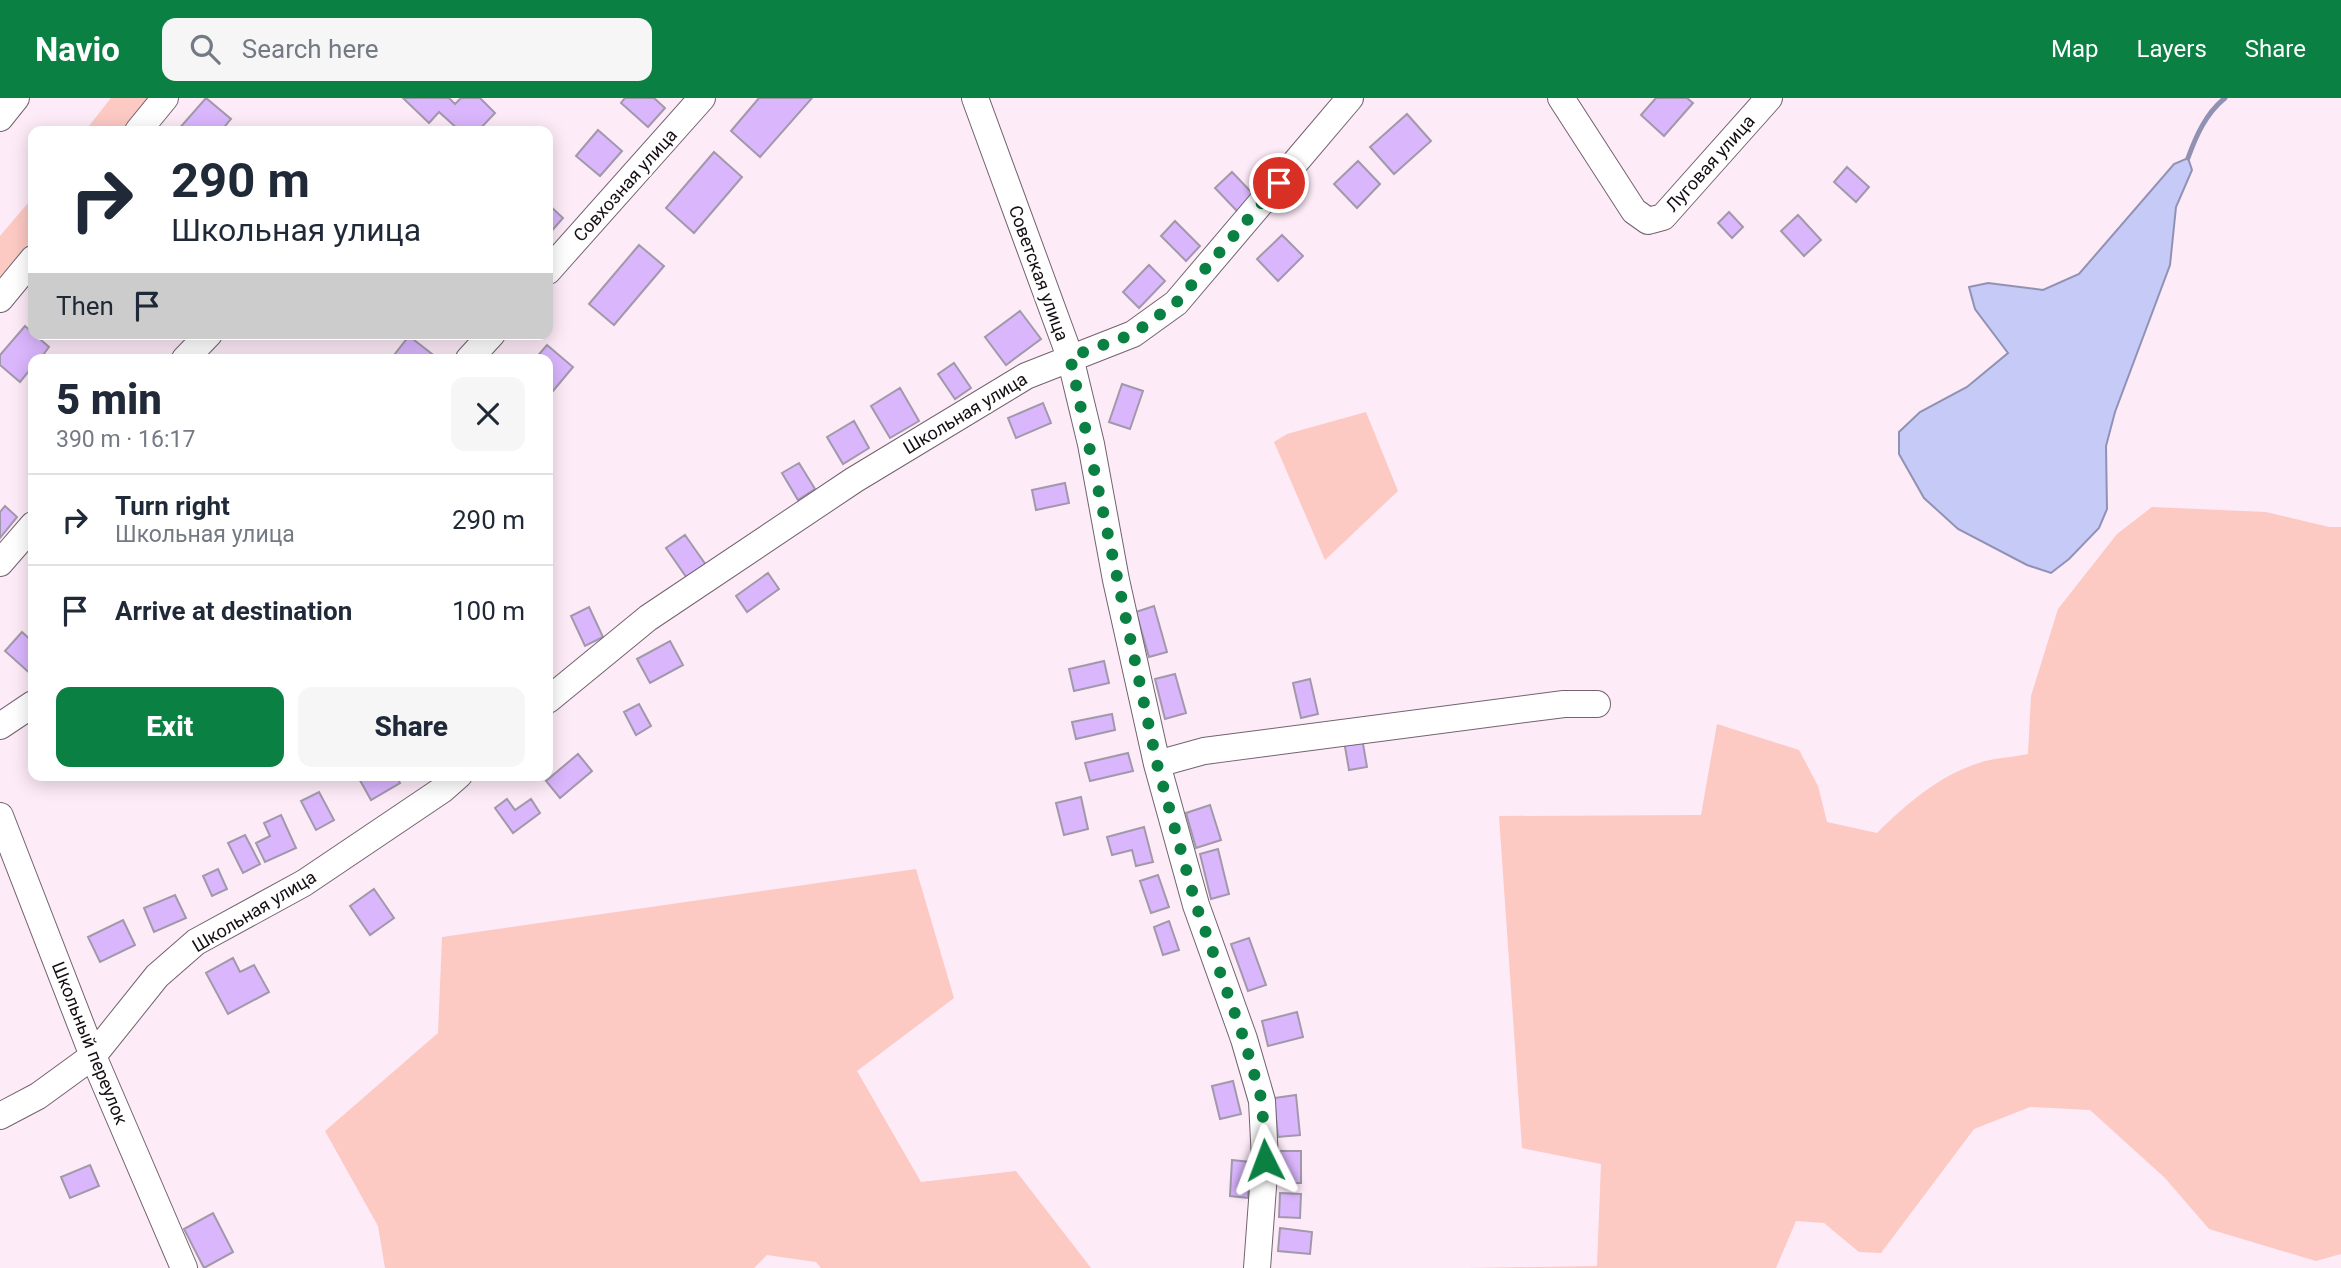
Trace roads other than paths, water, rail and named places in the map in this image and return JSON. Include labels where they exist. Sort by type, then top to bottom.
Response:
[{"type":"street","points":[[0,118],[16,98]]},
{"type":"street","points":[[142,126],[165,98]]},
{"type":"street","name":"Советская улица","points":[[975,98],[1070,357],[1157,764],[1196,905],[1244,1039],[1262,1101],[1265,1160],[1257,1268]]},
{"type":"street","name":"Школьная улица","points":[[553,696],[648,618],[854,480],[1026,376],[1133,334],[1176,303],[1350,98]]},
{"type":"street","name":"Луговая улица","points":[[1561,98],[1634,211],[1648,221],[1663,217],[1769,98]]},
{"type":"street","name":"Совхозная улица","points":[[553,265],[701,99]]},
{"type":"street","points":[[0,299],[28,265]]},
{"type":"street","points":[[191,354],[203,340]]},
{"type":"street","points":[[474,354],[487,340]]},
{"type":"street","points":[[0,563],[28,531]]},
{"type":"street","points":[[1157,764],[1204,751],[1564,704],[1597,704]]},
{"type":"street","points":[[0,726],[28,707]]},
{"type":"street","name":"Школьная улица","points":[[0,1116],[38,1096],[93,1056],[157,976],[196,942],[304,883],[452,781]]},
{"type":"street","name":"Школьный переулок","points":[[0,816],[93,1056],[184,1268]]},
{"type":"water","points":[[2188,158],[2192,170],[2176,207],[2170,265],[2115,412],[2106,446],[2107,509],[2099,528],[2051,573],[2027,565],[1958,529],[1924,498],[1899,454],[1899,432],[1920,412],[1967,387],[2008,353],[1975,309],[1969,287],[1988,283],[2043,290],[2079,274],[2174,164]]},
{"type":"waterway","points":[[2188,158],[2207,118],[2225,98]]}]
